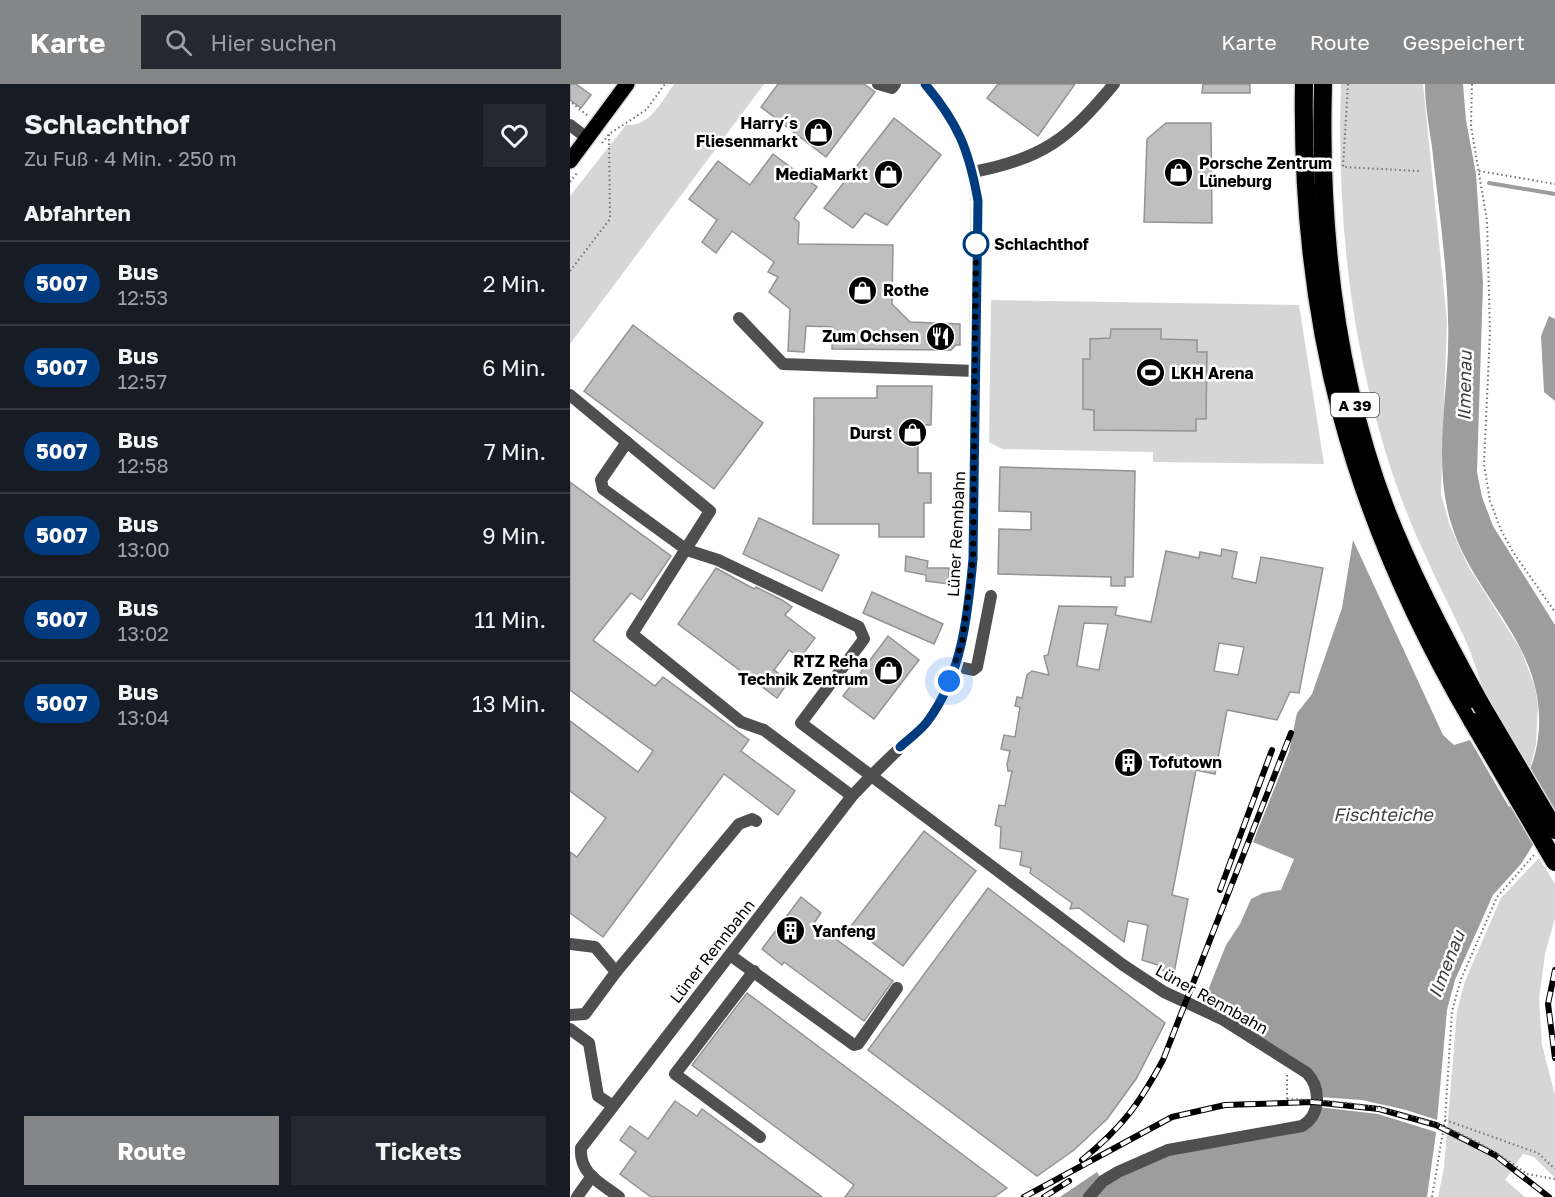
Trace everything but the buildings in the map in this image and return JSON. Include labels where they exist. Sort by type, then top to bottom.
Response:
[{"type":"highway","name":"A 39","points":[[1304,84],[1308,230],[1318,313],[1333,387],[1357,469],[1392,567],[1436,659],[1555,862]]},
{"type":"highway","name":"A 39","points":[[1323,84],[1325,232],[1335,312],[1348,381],[1385,508],[1430,611],[1480,703],[1555,830]]},
{"type":"main road","points":[[575,164],[593,142],[627,84]]},
{"type":"street","points":[[878,84],[892,88],[895,84]]},
{"type":"street","name":"Lüner Rennbahn","points":[[619,1197],[592,1176],[580,1161],[575,1150],[613,1106],[852,796],[927,722],[955,666],[969,604],[973,559],[978,201],[973,172],[961,135],[943,106],[925,84]]},
{"type":"street","points":[[973,172],[1004,166],[1038,154],[1068,133],[1114,84]]},
{"type":"street","points":[[570,125],[593,142]]},
{"type":"street","points":[[739,318],[783,364],[975,371]]},
{"type":"street","points":[[570,395],[710,511],[632,634],[741,722],[764,730],[852,796]]},
{"type":"street","points":[[627,442],[601,480],[603,489],[687,550],[718,560],[859,627],[864,639],[801,723],[871,775]]},
{"type":"street","points":[[955,666],[973,670],[977,667],[991,596]]},
{"type":"street","name":"Lüner Rennbahn","points":[[871,775],[1143,979],[1222,1019],[1307,1074],[1314,1083],[1317,1107],[1312,1119],[1302,1126],[1168,1150],[1118,1172],[1103,1181],[1089,1197]]},
{"type":"street","points":[[613,1106],[598,1096],[589,1043],[571,1030],[570,1015],[585,1014],[616,972],[739,824],[752,819],[756,821]]},
{"type":"street","points":[[570,944],[595,947],[616,972]]},
{"type":"street","points":[[730,955],[854,1045],[858,1044],[897,988]]},
{"type":"street","points":[[754,971],[675,1074],[760,1137]]},
{"type":"street","points":[[577,1197],[592,1176]]},
{"type":"path","points":[[593,142],[646,110],[665,84]]},
{"type":"path","points":[[1348,84],[1343,167],[1420,171]]},
{"type":"path","points":[[1472,84],[1471,126],[1487,221],[1490,332],[1484,464],[1490,501],[1513,552],[1555,612]]},
{"type":"path","points":[[572,103],[588,116]]},
{"type":"path","points":[[570,271],[610,219],[609,134]]},
{"type":"path","points":[[570,182],[575,164]]},
{"type":"path","points":[[1479,171],[1555,184]]},
{"type":"path","points":[[1432,1197],[1445,1120],[1452,1011],[1461,979],[1497,897],[1536,853]]},
{"type":"path","points":[[1287,1080],[1287,1099],[1362,1103],[1423,1118],[1481,1143],[1527,1174],[1555,1179]]},
{"type":"path","points":[[1445,1120],[1538,1153],[1555,1169]]},
{"type":"shaded area","points":[[674,84],[764,84],[570,344],[570,196],[626,125],[634,125],[649,117]]},
{"type":"shaded area","points":[[1341,84],[1423,84],[1447,321],[1441,494],[1450,526],[1468,566],[1521,650],[1535,687],[1538,706],[1536,744],[1530,769],[1484,690],[1468,645],[1417,538],[1386,452],[1360,349],[1351,296],[1342,191]]},
{"type":"shaded area","name":"LKH Arena","points":[[991,300],[1299,305],[1324,464],[1153,462],[1153,452],[1002,449],[989,442]]},
{"type":"shaded area","points":[[1539,858],[1555,884],[1555,918],[1545,954],[1539,999],[1542,1045],[1555,1095],[1555,1178],[1534,1157],[1523,1154],[1505,1180],[1525,1197],[1438,1197],[1444,1167],[1457,1011],[1465,981],[1501,898]]},
{"type":"water","name":"Fischteiche","points":[[1425,84],[1463,84],[1466,120],[1476,174],[1483,283],[1477,472],[1482,497],[1493,526],[1555,625],[1555,810],[1521,864],[1493,895],[1455,980],[1447,1010],[1436,1133],[1427,1197],[1060,1197],[1097,1172],[1105,1185],[1169,1154],[1297,1132],[1321,1089],[1210,1008],[1205,998],[1226,945],[1240,924],[1251,899],[1263,893],[1281,890],[1294,859],[1253,842],[1289,752],[1297,713],[1312,694],[1342,608],[1353,540],[1443,735],[1454,745],[1470,740],[1509,807],[1526,779],[1533,760],[1539,728],[1537,698],[1530,670],[1519,645],[1462,550],[1451,523],[1445,498],[1442,448],[1448,344],[1447,298]]},
{"type":"water","points":[[1549,316],[1555,319],[1555,401],[1544,392],[1541,336]]},
{"type":"pier","points":[[1319,1097],[1362,1100],[1406,1110],[1440,1121],[1439,1133],[1378,1114],[1318,1107]]},
{"type":"waterway","points":[[1489,183],[1555,194]]},
{"type":"railway","points":[[1082,1160],[1128,1115],[1163,1060],[1291,733]]},
{"type":"railway","points":[[1220,890],[1272,750]]},
{"type":"railway","points":[[1555,970],[1548,1004],[1555,1058]]},
{"type":"railway","points":[[1024,1197],[1172,1117],[1225,1105],[1313,1102],[1379,1109],[1436,1125],[1495,1155],[1549,1197]]},
{"type":"railway","points":[[1044,1197],[1069,1181]]},
{"type":"bus line","name":"5007","points":[[900,747],[927,722],[955,666],[969,604],[973,559],[978,201],[973,172],[961,135],[943,106],[925,84]]},
{"type":"place","name":"Harry´s Fliesenmarkt","points":[[819,132]]},
{"type":"place","name":"Porsche Zentrum Lüneburg","points":[[1178,172]]},
{"type":"place","name":"MediaMarkt","points":[[889,174]]},
{"type":"place","name":"Schlachthof","points":[[976,244]]},
{"type":"place","name":"Rothe","points":[[862,290]]},
{"type":"place","name":"Zum Ochsen","points":[[940,336]]},
{"type":"place","name":"LKH Arena","points":[[1150,373]]},
{"type":"place","name":"Durst","points":[[913,433]]},
{"type":"place","name":"RTZ Reha Technik Zentrum","points":[[889,670]]},
{"type":"place","name":"Tofutown","points":[[1128,762]]},
{"type":"place","name":"Yanfeng","points":[[791,931]]},
{"type":"route","points":[[949,681],[962,643],[969,604],[973,559],[976,458],[976,244]]},
{"type":"water label","name":"Ilmenau","points":[[1464,386]]},
{"type":"water label","name":"Ilmenau","points":[[1446,964]]}]
